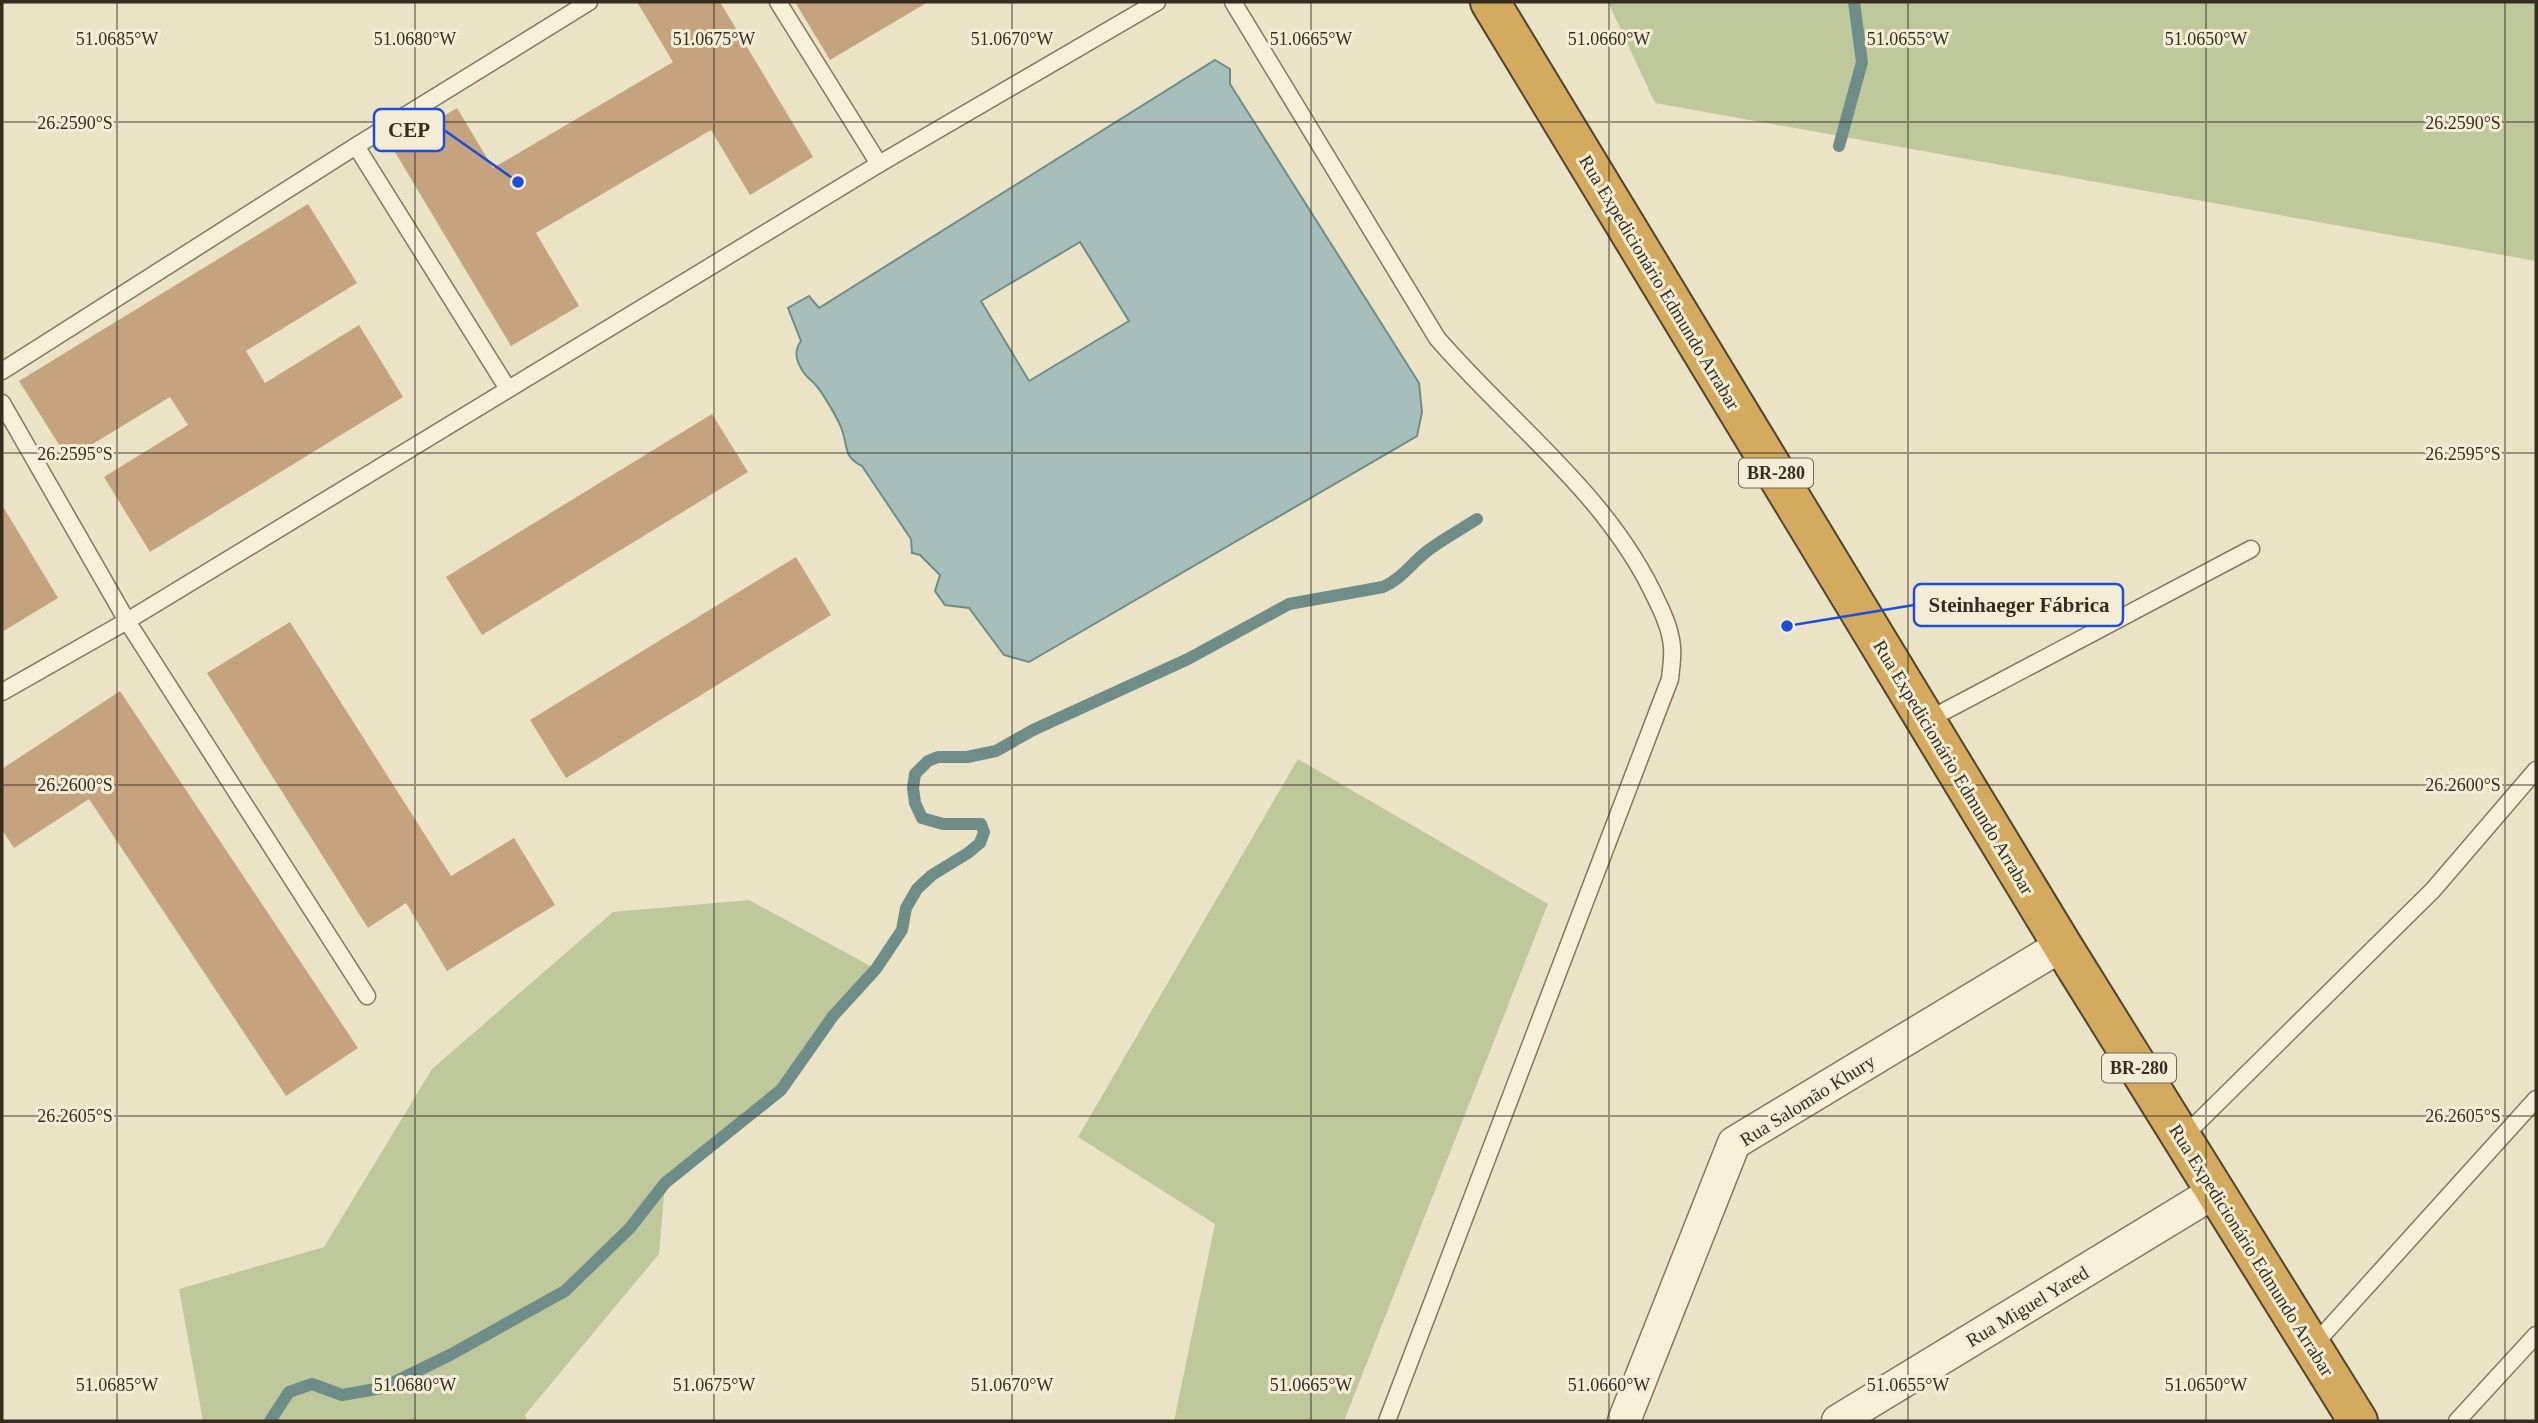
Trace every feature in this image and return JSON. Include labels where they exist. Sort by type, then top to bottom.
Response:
[{"type":"highway","name":"Rua Expedicionário Edmundo Arrabar","points":[[1490,2],[2062,945],[2358,1421]]},
{"type":"street","name":"Rua Salomão Khury","points":[[1624,1421],[1734,1143],[2062,945]]},
{"type":"street","name":"Rua Miguel Yared","points":[[1838,1421],[2216,1191]]},
{"type":"lane","points":[[2,371],[589,2]]},
{"type":"lane","points":[[778,2],[879,164]]},
{"type":"lane","points":[[2,692],[127,621],[879,164],[1157,2]]},
{"type":"lane","points":[[1233,2],[1437,338],[1471,377],[1521,424],[1589,497],[1626,544],[1665,618],[1672,646],[1670,679],[1387,1421]]},
{"type":"lane","points":[[356,146],[508,389]]},
{"type":"lane","points":[[2,403],[127,621],[367,996]]},
{"type":"lane","points":[[1926,721],[2251,549]]},
{"type":"lane","points":[[2183,1138],[2432,890],[2536,770]]},
{"type":"lane","points":[[2312,1347],[2536,1099]]},
{"type":"lane","points":[[2457,1421],[2536,1335]]},
{"type":"green space","points":[[1608,2],[2536,2],[2536,261],[1655,103]]},
{"type":"green space","points":[[1298,759],[1548,904],[1344,1421],[1174,1421],[1215,1224],[1078,1137]]},
{"type":"green space","points":[[749,900],[876,969],[833,1016],[781,1090],[665,1183],[659,1254],[525,1415],[527,1421],[203,1421],[179,1289],[324,1247],[432,1069],[613,912]]},
{"type":"water","points":[[1215,60],[1230,69],[1230,84],[1419,383],[1422,412],[1417,436],[1029,662],[1004,655],[969,608],[945,605],[935,591],[940,575],[920,555],[912,553],[911,539],[862,466],[849,455],[837,419],[821,392],[806,376],[796,356],[801,341],[788,308],[809,296],[819,308]],"holes":[[[1080,242],[1129,321],[1029,381],[981,301]]]},
{"type":"building","points":[[637,2],[720,2],[813,157],[750,195],[711,130],[536,233],[579,306],[511,346],[392,147],[457,108],[493,168],[673,62]]},
{"type":"building","points":[[795,2],[928,2],[830,60]]},
{"type":"building","points":[[308,204],[357,283],[246,351],[265,383],[359,325],[403,397],[150,552],[104,477],[188,425],[170,397],[68,459],[19,381]]},
{"type":"building","points":[[712,414],[748,472],[482,635],[446,577]]},
{"type":"building","points":[[2,505],[58,598],[2,632]]},
{"type":"building","points":[[796,557],[831,615],[566,778],[530,720]]},
{"type":"building","points":[[290,622],[451,876],[514,838],[555,905],[447,971],[406,903],[368,928],[207,673]]},
{"type":"building","points":[[120,691],[358,1048],[286,1096],[89,799],[14,848],[2,830],[2,769]]},
{"type":"waterway","points":[[1839,146],[1862,62],[1854,2]]},
{"type":"waterway","points":[[270,1421],[289,1392],[312,1384],[342,1395],[382,1388],[450,1355],[565,1291],[630,1228],[665,1183],[781,1090],[833,1016],[876,969],[902,930],[906,908],[917,889],[932,875],[980,843],[984,832],[981,824],[943,824],[922,818],[915,803],[913,788],[915,774],[928,761],[938,757],[967,757],[996,751],[1033,730],[1188,659],[1289,604],[1383,587],[1432,548],[1477,519]]},
{"type":"place","name":"CEP","points":[[518,182]]},
{"type":"place","name":"Steinhaeger Fábrica","points":[[1787,626]]}]
